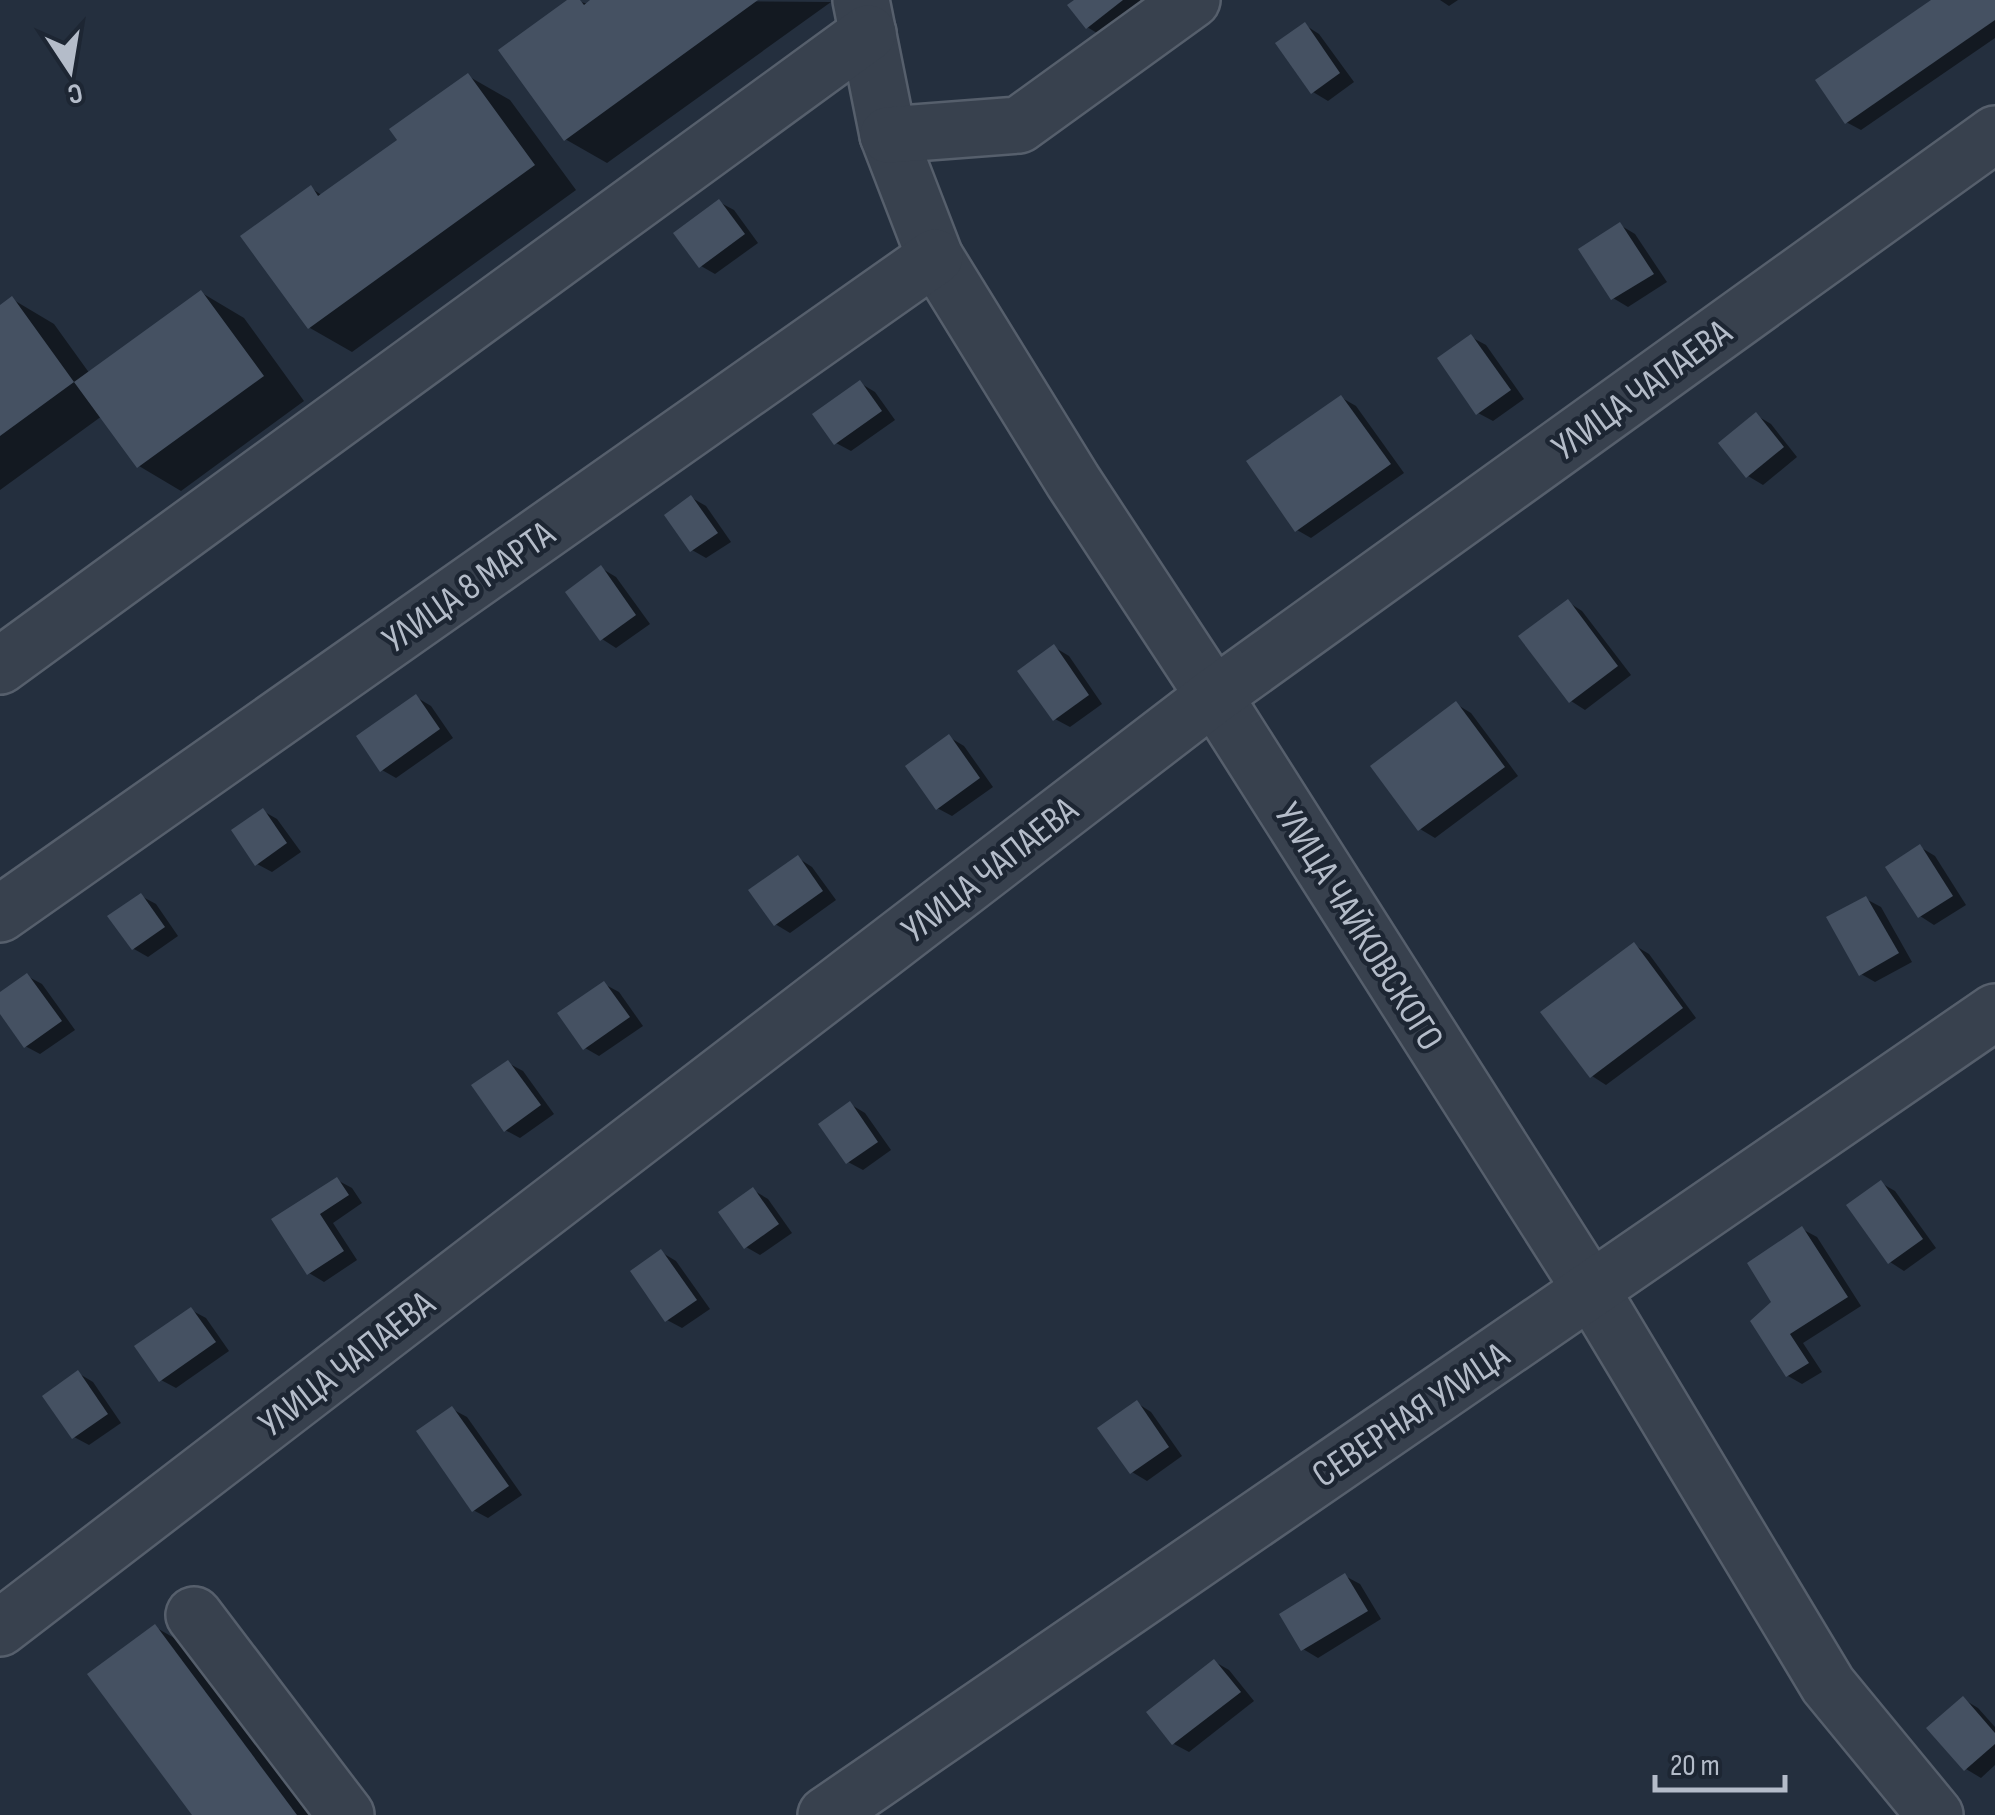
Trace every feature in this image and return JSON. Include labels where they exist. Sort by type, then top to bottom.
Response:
[{"type":"street","points":[[888,135],[1019,126],[1192,0]]},
{"type":"street","points":[[0,666],[864,16]]},
{"type":"street","name":"УЛИЦА ЧАЙКОВСКОГО","points":[[864,16],[888,135],[935,257],[1072,481],[1214,696],[1590,1290],[1828,1685],[1934,1815]]},
{"type":"street","name":"УЛИЦА ЧАПАЕВА","points":[[0,1628],[1214,696],[1995,134]]},
{"type":"street","name":"УЛИЦА 8 МАРТА","points":[[0,914],[935,257]]},
{"type":"street","name":"СЕВЕРНАЯ УЛИЦА","points":[[826,1815],[1995,1012]]},
{"type":"street","points":[[194,1615],[346,1815]]},
{"type":"building","points":[[567,0],[580,0],[584,5],[590,0],[758,0],[564,141],[498,50]]},
{"type":"building","points":[[1074,0],[1123,0],[1086,29],[1067,5]]},
{"type":"building","points":[[1931,0],[1995,0],[1995,20],[1845,124],[1815,80]]},
{"type":"building","points":[[1305,22],[1340,73],[1311,94],[1275,43]]},
{"type":"building","points":[[468,73],[535,165],[308,329],[240,236],[311,185],[318,196],[397,140],[389,129]]},
{"type":"building","points":[[719,199],[745,234],[699,268],[673,233]]},
{"type":"building","points":[[1620,222],[1654,274],[1611,300],[1578,249]]},
{"type":"building","points":[[201,290],[264,376],[137,468],[74,382]]},
{"type":"building","points":[[12,296],[74,382],[0,436],[0,305]]},
{"type":"building","points":[[1471,334],[1511,390],[1476,415],[1437,358]]},
{"type":"building","points":[[860,380],[882,411],[834,445],[812,414]]},
{"type":"building","points":[[1341,395],[1391,464],[1295,532],[1246,461]]},
{"type":"building","points":[[1756,412],[1784,447],[1746,478],[1718,443]]},
{"type":"building","points":[[691,495],[718,533],[690,552],[664,515]]},
{"type":"building","points":[[601,565],[636,615],[600,641],[565,592]]},
{"type":"building","points":[[1568,599],[1618,666],[1569,703],[1518,636]]},
{"type":"building","points":[[1054,644],[1089,695],[1053,721],[1017,671]]},
{"type":"building","points":[[416,694],[440,729],[380,772],[356,736]]},
{"type":"building","points":[[1456,701],[1505,767],[1418,831],[1370,766]]},
{"type":"building","points":[[949,734],[980,778],[936,810],[905,766]]},
{"type":"building","points":[[263,808],[287,843],[255,866],[231,830]]},
{"type":"building","points":[[1920,844],[1953,896],[1918,918],[1885,867]]},
{"type":"building","points":[[798,855],[823,891],[774,926],[748,890]]},
{"type":"building","points":[[141,893],[165,927],[132,950],[107,916]]},
{"type":"building","points":[[1866,896],[1899,953],[1859,976],[1826,917]]},
{"type":"building","points":[[1634,942],[1683,1008],[1590,1078],[1540,1012]]},
{"type":"building","points":[[27,973],[62,1021],[24,1048],[0,1014],[0,992]]},
{"type":"building","points":[[604,981],[630,1017],[583,1050],[557,1013]]},
{"type":"building","points":[[508,1060],[541,1105],[504,1132],[471,1085]]},
{"type":"building","points":[[850,1101],[878,1142],[846,1164],[818,1124]]},
{"type":"building","points":[[337,1177],[349,1195],[320,1214],[344,1251],[307,1275],[271,1219]]},
{"type":"building","points":[[1881,1180],[1923,1239],[1888,1264],[1846,1205]]},
{"type":"building","points":[[753,1187],[779,1224],[744,1249],[718,1212]]},
{"type":"building","points":[[1802,1226],[1848,1297],[1790,1334],[1809,1363],[1786,1377],[1750,1321],[1771,1302],[1747,1263]]},
{"type":"building","points":[[661,1249],[697,1300],[665,1322],[630,1271]]},
{"type":"building","points":[[191,1307],[216,1342],[159,1382],[134,1346]]},
{"type":"building","points":[[78,1370],[108,1414],[72,1439],[42,1396]]},
{"type":"building","points":[[1137,1400],[1169,1447],[1130,1474],[1097,1428]]},
{"type":"building","points":[[452,1406],[509,1486],[472,1512],[416,1431]]},
{"type":"building","points":[[1345,1573],[1368,1611],[1301,1651],[1279,1614]]},
{"type":"building","points":[[155,1624],[297,1815],[192,1815],[87,1674]]},
{"type":"building","points":[[1214,1659],[1241,1692],[1172,1745],[1146,1712]]},
{"type":"building","points":[[1963,1696],[1995,1733],[1995,1744],[1964,1771],[1926,1728]]}]
